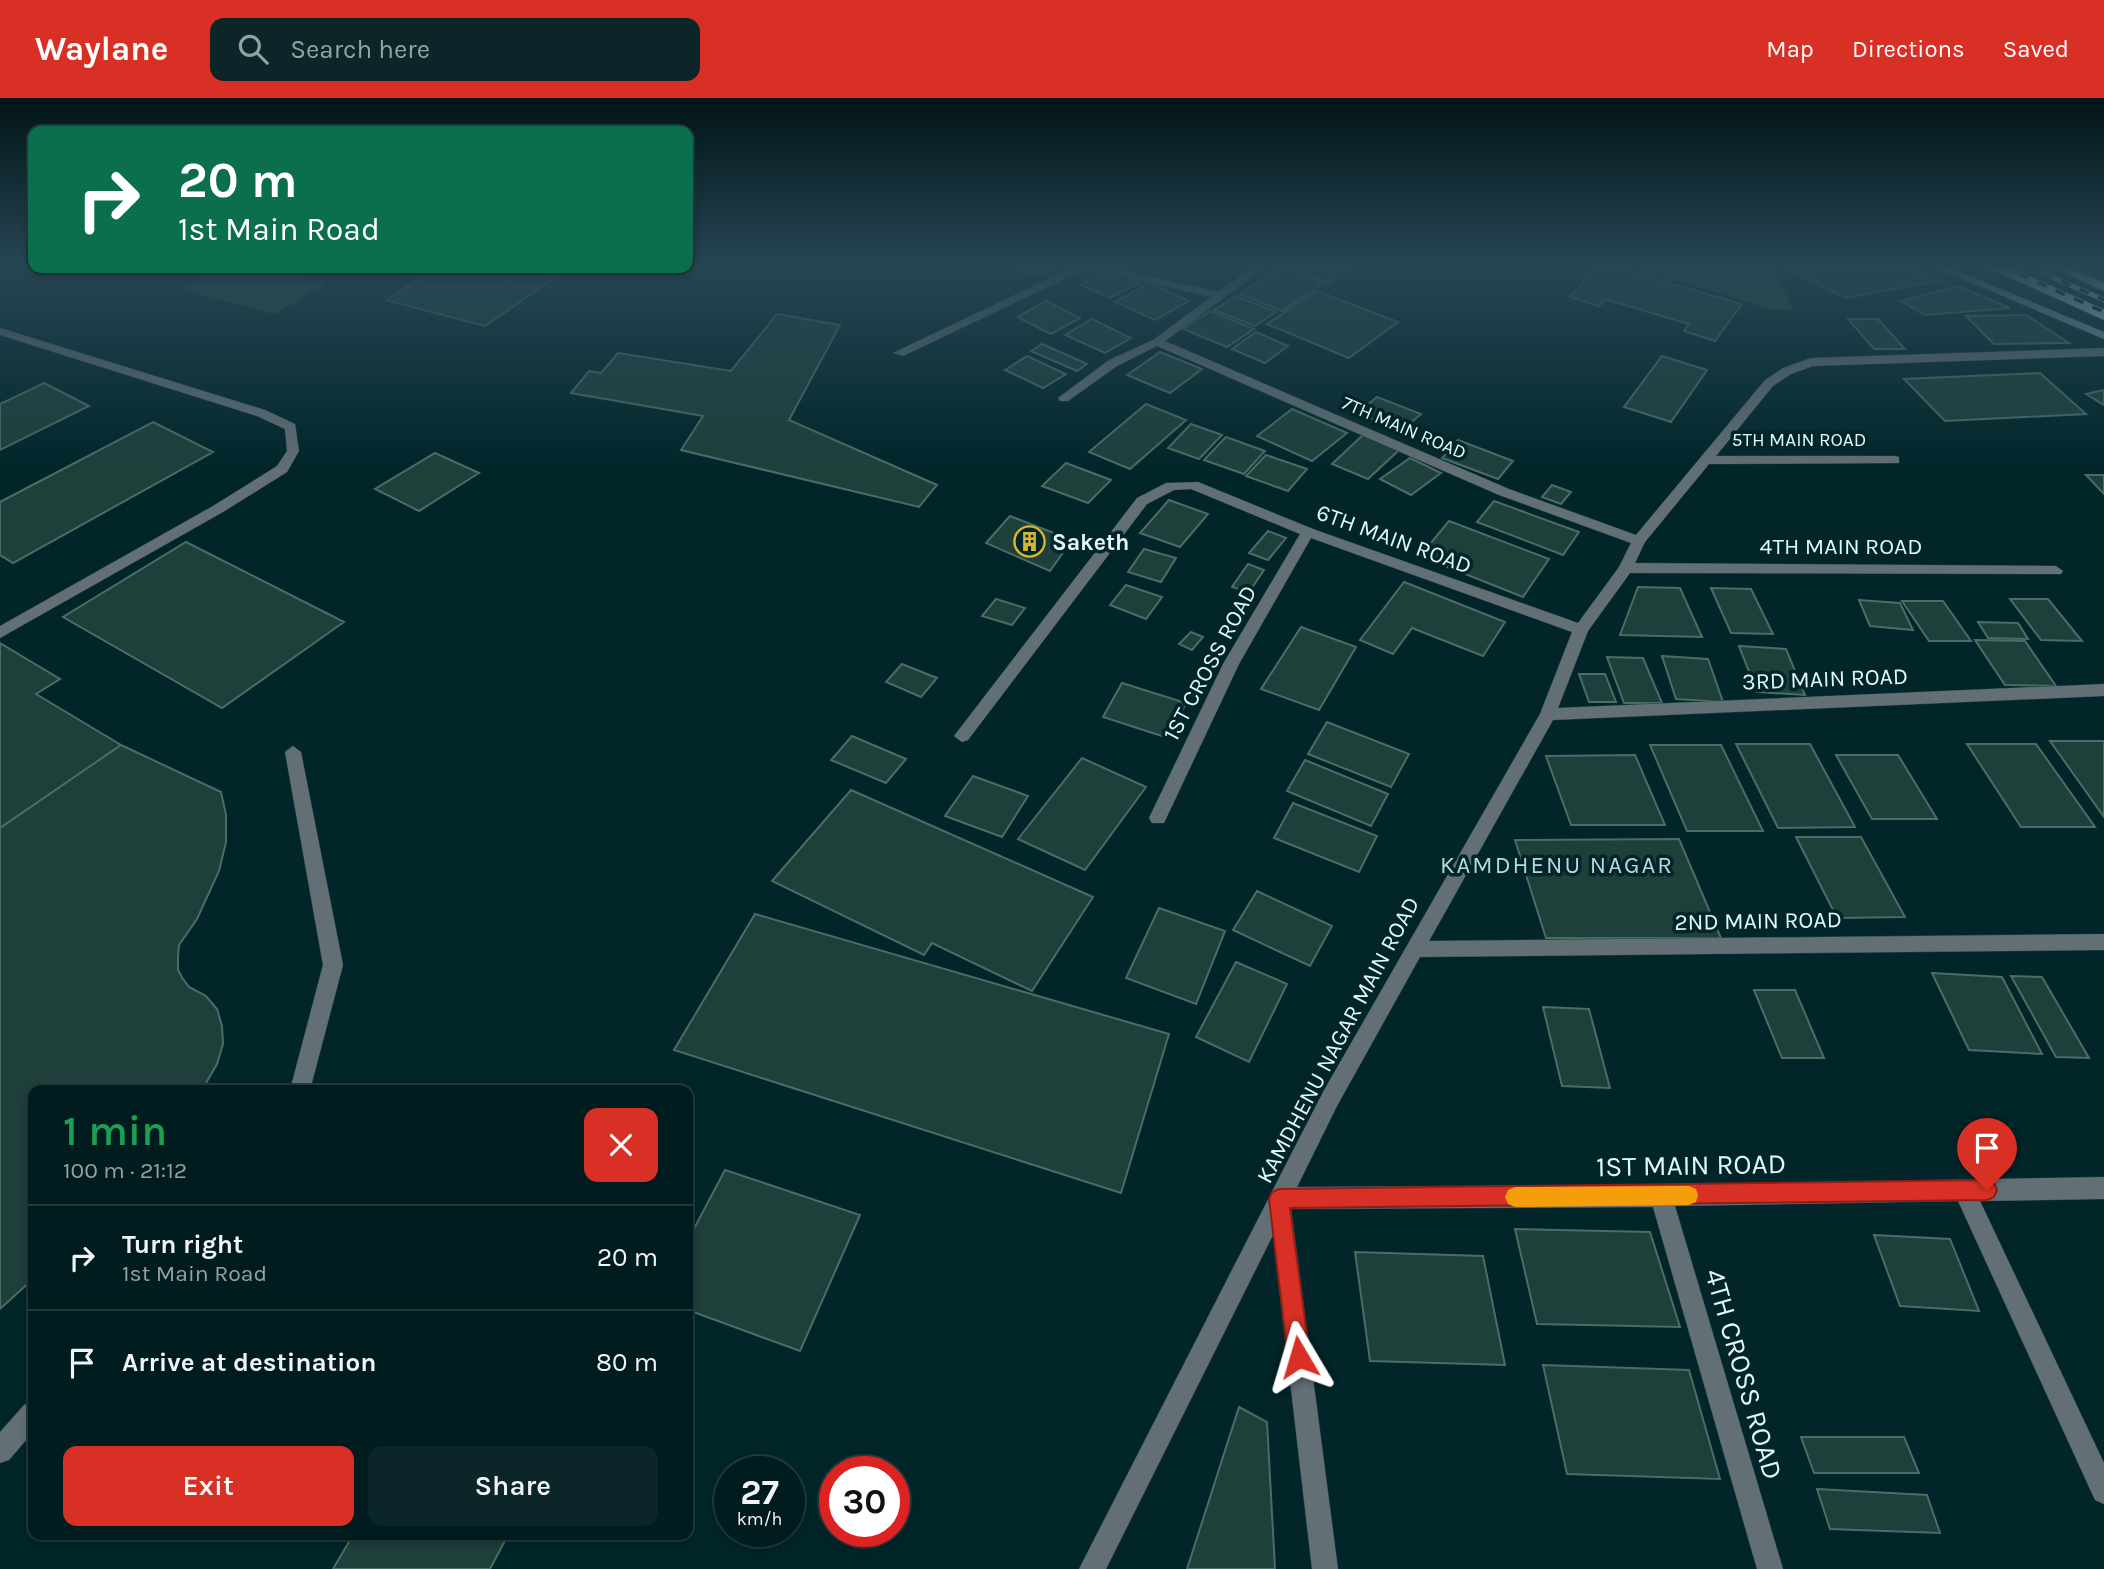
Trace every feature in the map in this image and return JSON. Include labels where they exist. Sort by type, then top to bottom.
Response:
[{"type":"street","points":[[0,633],[218,509],[282,469],[293,451],[291,427],[261,413],[12,335]]},
{"type":"street","points":[[899,353],[938,335]]},
{"type":"street","points":[[1065,398],[1114,363],[1167,335]]},
{"type":"street","name":"7TH MAIN ROAD","points":[[1157,342],[1504,492],[1639,541]]},
{"type":"street","name":"KAMDHENU NAGAR MAIN ROAD","points":[[1092,1569],[1279,1199],[1413,949],[1548,714],[1581,630],[1626,568],[1639,541],[1769,383],[1787,371],[1811,362],[2104,352]]},
{"type":"street","name":"5TH MAIN ROAD","points":[[1705,460],[1894,460]]},
{"type":"street","name":"6TH MAIN ROAD","points":[[962,736],[1142,501],[1171,486],[1192,485],[1308,532],[1581,630]]},
{"type":"street","name":"1ST CROSS ROAD","points":[[1158,818],[1230,664],[1308,532]]},
{"type":"street","name":"4TH MAIN ROAD","points":[[1626,568],[2056,571]]},
{"type":"street","name":"3RD MAIN ROAD","points":[[1548,714],[2104,690]]},
{"type":"street","points":[[293,752],[333,965],[301,1085]]},
{"type":"street","name":"2ND MAIN ROAD","points":[[1413,949],[2104,942]]},
{"type":"street","name":"1ST MAIN ROAD","points":[[1279,1199],[2104,1188]]},
{"type":"street","points":[[1964,1191],[2104,1491]]},
{"type":"street","name":"4TH CROSS ROAD","points":[[1661,1196],[1770,1569]]},
{"type":"street","points":[[1279,1199],[1325,1569]]},
{"type":"street","points":[[0,1451],[28,1420]]},
{"type":"building","points":[[760,335],[835,335],[789,420],[937,485],[919,507],[681,450],[703,416],[571,393],[589,371],[601,373],[618,353],[731,371]]},
{"type":"building","points":[[1065,335],[1124,335],[1131,338],[1105,353]]},
{"type":"building","points":[[1197,335],[1246,335],[1227,347]]},
{"type":"building","points":[[1252,335],[1262,335],[1288,346],[1265,363],[1232,349]]},
{"type":"building","points":[[1293,335],[1381,335],[1349,358]]},
{"type":"building","points":[[1695,335],[1720,335],[1715,341]]},
{"type":"building","points":[[1862,335],[1892,335],[1905,349],[1874,349]]},
{"type":"building","points":[[1985,335],[2056,335],[2069,343],[1994,344]]},
{"type":"building","points":[[1042,344],[1087,364],[1077,371],[1031,351]]},
{"type":"building","points":[[1160,352],[1202,369],[1170,393],[1127,375]]},
{"type":"building","points":[[1027,356],[1066,374],[1043,388],[1005,370]]},
{"type":"building","points":[[1662,356],[1707,370],[1671,422],[1624,407]]},
{"type":"building","points":[[2040,373],[2086,414],[1945,421],[1904,379]]},
{"type":"building","points":[[44,383],[89,406],[0,450],[0,404]]},
{"type":"building","points":[[2104,390],[2104,405],[2086,394]]},
{"type":"building","points":[[1377,397],[1421,414],[1401,431],[1357,413]]},
{"type":"building","points":[[1146,404],[1186,420],[1130,469],[1089,452]]},
{"type":"building","points":[[1292,409],[1347,433],[1312,461],[1257,436]]},
{"type":"building","points":[[153,422],[213,452],[13,563],[0,555],[0,502]]},
{"type":"building","points":[[1191,424],[1222,435],[1199,459],[1168,448]]},
{"type":"building","points":[[1363,435],[1399,450],[1368,479],[1332,464]]},
{"type":"building","points":[[1226,437],[1265,451],[1244,474],[1204,460]]},
{"type":"building","points":[[1458,440],[1513,461],[1498,479],[1442,458]]},
{"type":"building","points":[[435,453],[479,473],[419,511],[375,489]]},
{"type":"building","points":[[1266,455],[1307,469],[1288,491],[1246,476]]},
{"type":"building","points":[[1410,458],[1441,473],[1411,495],[1380,479]]},
{"type":"building","points":[[1066,463],[1111,480],[1088,503],[1042,486]]},
{"type":"building","points":[[2086,475],[2104,475],[2104,494]]},
{"type":"building","points":[[1552,485],[1571,492],[1561,504],[1542,497]]},
{"type":"building","points":[[1169,500],[1208,514],[1180,547],[1140,533]]},
{"type":"building","points":[[1494,501],[1579,532],[1563,555],[1477,522]]},
{"type":"building","name":"Saketh","points":[[1010,516],[1072,540],[1050,571],[986,543]]},
{"type":"building","points":[[1449,521],[1549,559],[1523,597],[1420,556]]},
{"type":"building","points":[[1268,531],[1286,538],[1268,560],[1249,553]]},
{"type":"building","points":[[186,542],[344,622],[222,708],[63,617]]},
{"type":"building","points":[[1144,549],[1176,558],[1161,582],[1128,572]]},
{"type":"building","points":[[1248,564],[1264,570],[1249,592],[1232,587]]},
{"type":"building","points":[[1404,582],[1505,622],[1483,656],[1412,628],[1393,654],[1360,640]]},
{"type":"building","points":[[1126,585],[1162,597],[1146,619],[1110,605]]},
{"type":"building","points":[[1638,587],[1680,588],[1702,637],[1620,635]]},
{"type":"building","points":[[1711,588],[1751,589],[1773,634],[1731,633]]},
{"type":"building","points":[[996,599],[1025,608],[1012,625],[982,616]]},
{"type":"building","points":[[2010,599],[2048,599],[2082,641],[2041,640]]},
{"type":"building","points":[[1859,600],[1900,603],[1913,630],[1870,626]]},
{"type":"building","points":[[1902,601],[1943,601],[1971,641],[1929,641]]},
{"type":"building","points":[[1978,622],[2018,623],[2028,639],[1988,638]]},
{"type":"building","points":[[1301,627],[1356,647],[1319,710],[1261,689]]},
{"type":"building","points":[[1191,632],[1203,637],[1192,650],[1179,644]]},
{"type":"building","points":[[1975,640],[2025,641],[2056,686],[2005,685]]},
{"type":"building","points":[[0,643],[60,679],[36,694],[121,745],[0,828]]},
{"type":"building","points":[[1739,646],[1786,649],[1805,695],[1757,692]]},
{"type":"building","points":[[1662,656],[1708,659],[1723,702],[1676,699]]},
{"type":"building","points":[[1607,657],[1643,658],[1662,703],[1624,703]]},
{"type":"building","points":[[902,664],[937,678],[921,697],[886,682]]},
{"type":"building","points":[[1579,674],[1605,674],[1616,702],[1589,702]]},
{"type":"building","points":[[1122,683],[1186,703],[1168,738],[1103,717]]},
{"type":"building","points":[[1327,722],[1409,754],[1391,787],[1308,754]]},
{"type":"building","points":[[852,736],[906,759],[886,783],[831,760]]},
{"type":"building","points":[[2050,741],[2104,741],[2104,817]]},
{"type":"building","points":[[1736,744],[1810,744],[1855,827],[1778,828]]},
{"type":"building","points":[[1967,744],[2036,744],[2095,827],[2021,827]]},
{"type":"building","points":[[121,745],[221,792],[226,815],[226,842],[219,871],[197,919],[179,945],[178,970],[189,987],[206,996],[217,1009],[223,1044],[217,1064],[205,1085],[28,1085],[28,1284],[0,1309],[0,828]]},
{"type":"building","points":[[1650,745],[1721,745],[1763,831],[1687,831]]},
{"type":"building","points":[[1635,755],[1665,825],[1571,825],[1546,756]]},
{"type":"building","points":[[1836,755],[1898,755],[1937,819],[1872,819]]},
{"type":"building","points":[[1082,758],[1146,787],[1085,870],[1018,839]]},
{"type":"building","points":[[1305,760],[1388,794],[1371,826],[1287,791]]},
{"type":"building","points":[[973,776],[1028,796],[1002,837],[945,816]]},
{"type":"building","points":[[851,790],[1093,897],[1032,991],[932,943],[924,955],[772,881]]},
{"type":"building","points":[[1293,803],[1377,836],[1359,872],[1274,838]]},
{"type":"building","points":[[1796,837],[1861,837],[1905,917],[1837,918]]},
{"type":"building","points":[[1679,839],[1721,938],[1546,938],[1515,840]]},
{"type":"building","points":[[1257,891],[1332,926],[1310,966],[1233,930]]},
{"type":"building","points":[[1159,908],[1225,931],[1196,1004],[1126,978]]},
{"type":"building","points":[[755,914],[1169,1034],[1121,1193],[674,1050]]},
{"type":"building","points":[[1236,962],[1287,984],[1249,1062],[1196,1037]]},
{"type":"building","points":[[1932,973],[2002,977],[2042,1054],[1969,1050]]},
{"type":"building","points":[[2011,976],[2042,977],[2089,1058],[2056,1057]]},
{"type":"building","points":[[1754,990],[1795,990],[1824,1058],[1782,1058]]},
{"type":"building","points":[[1543,1007],[1589,1009],[1610,1088],[1562,1086]]},
{"type":"building","points":[[725,1170],[860,1215],[800,1351],[693,1312],[693,1231]]},
{"type":"building","points":[[1515,1229],[1650,1232],[1680,1327],[1537,1324]]},
{"type":"building","points":[[1874,1235],[1950,1239],[1979,1311],[1900,1306]]},
{"type":"building","points":[[1355,1252],[1483,1256],[1505,1365],[1370,1361]]},
{"type":"building","points":[[1543,1365],[1689,1370],[1720,1479],[1567,1474]]},
{"type":"building","points":[[1239,1407],[1267,1422],[1275,1569],[1187,1569]]},
{"type":"building","points":[[1801,1437],[1904,1437],[1919,1473],[1814,1473]]},
{"type":"building","points":[[1817,1489],[1927,1495],[1940,1533],[1830,1529]]},
{"type":"building","points":[[350,1540],[505,1540],[490,1569],[333,1569]]},
{"type":"slow traffic","points":[[1515,1197],[1689,1195]]},
{"type":"place","name":"Saketh","points":[[1029,542]]},
{"type":"district","name":"KAMDHENU NAGAR","points":[[1557,865]]},
{"type":"route","points":[[1299,1357],[1279,1199],[1987,1190]]}]
